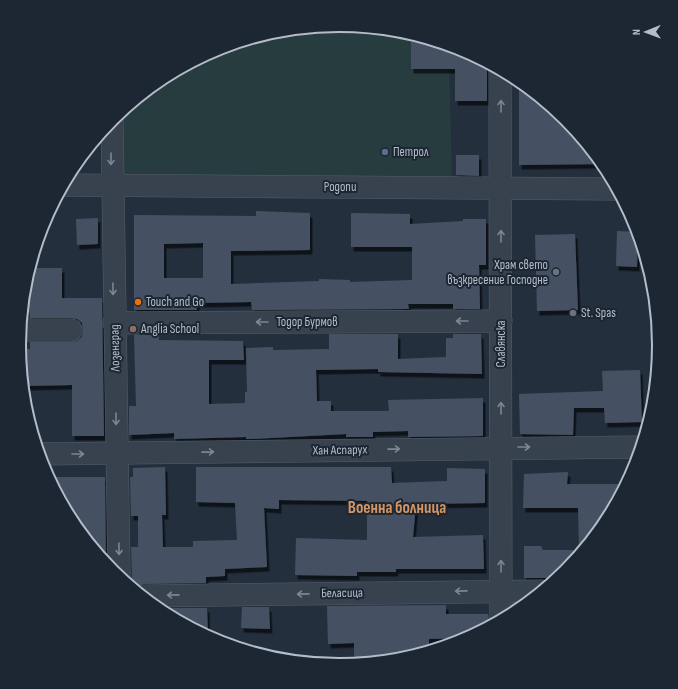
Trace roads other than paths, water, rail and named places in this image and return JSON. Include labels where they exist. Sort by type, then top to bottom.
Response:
[{"type":"street","name":"Славянска","points":[[500,76],[501,612]]},
{"type":"street","name":"Лозенград","points":[[112,130],[111,186],[119,567]]},
{"type":"street","name":"Родопи","points":[[70,185],[611,190]]},
{"type":"street","name":"Тодор Бурмов","points":[[114,323],[501,321]]},
{"type":"street","points":[[27,330],[71,330]]},
{"type":"street","name":"Хан Аспарух","points":[[46,454],[501,447],[634,447]]},
{"type":"street","name":"Беласица","points":[[152,596],[532,591]]},
{"type":"place","name":"Петрол","points":[[385,152]]},
{"type":"place","name":"Храм свето възкресение Господне","points":[[556,272]]},
{"type":"place","name":"Touch and Go","points":[[138,302]]},
{"type":"place","name":"St. Spas","points":[[573,313]]},
{"type":"place","name":"Anglia School","points":[[133,329]]},
{"type":"district","name":"Военна болница","points":[[397,508]]}]
